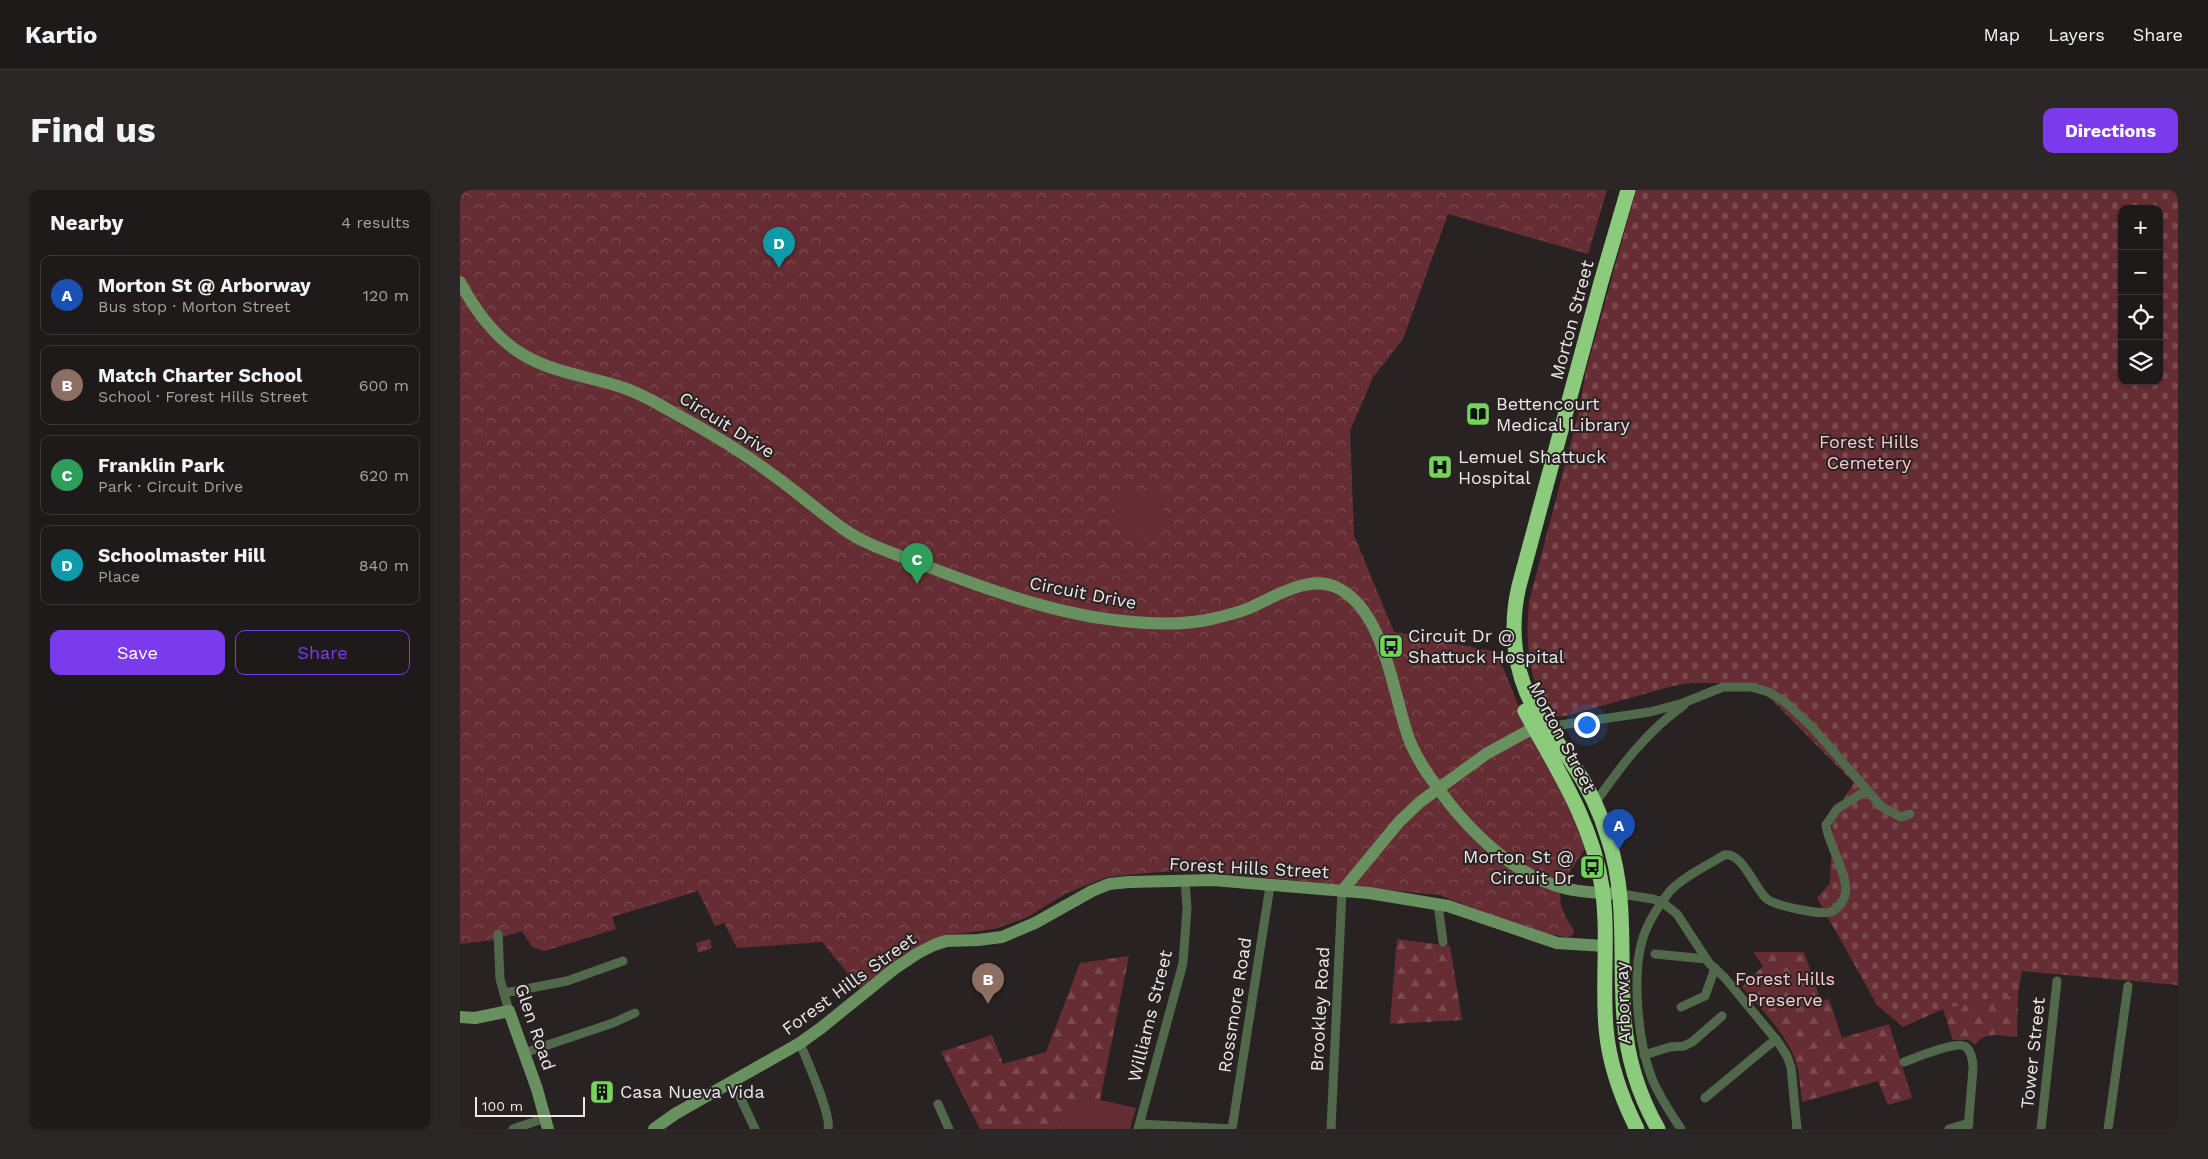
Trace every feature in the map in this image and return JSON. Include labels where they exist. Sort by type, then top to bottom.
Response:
[{"type":"highway","name":"Morton Street","points":[[1618,190],[1587,298],[1507,598],[1504,632],[1510,670],[1519,700],[1540,728],[1577,770],[1595,803],[1610,844],[1621,894]]},
{"type":"highway","name":"Morton Street","points":[[1603,893],[1598,862],[1585,823],[1540,728],[1520,673],[1515,642],[1515,608],[1578,365],[1628,190]]},
{"type":"highway","name":"Arborway","points":[[1603,893],[1605,1013],[1610,1054],[1620,1090],[1637,1129]]},
{"type":"highway","name":"Arborway","points":[[1621,894],[1624,1016],[1627,1043],[1639,1088],[1658,1129]]},
{"type":"street","name":"Circuit Drive","points":[[460,282],[482,318],[520,353],[539,363],[572,375],[618,386],[644,396],[733,447],[812,503],[846,531],[875,547],[974,584],[1085,615],[1122,621],[1166,623],[1194,622],[1231,614],[1308,584],[1323,584],[1337,588],[1360,606],[1374,629],[1385,657],[1409,739],[1427,773],[1449,803],[1490,846],[1533,876],[1565,889],[1621,894]]},
{"type":"street","points":[[1342,891],[1399,822],[1420,802],[1481,757],[1540,728],[1637,714],[1695,698],[1723,687],[1751,687],[1769,692],[1785,702],[1812,727],[1882,807],[1901,816],[1910,814]]},
{"type":"street","points":[[1595,803],[1641,743],[1666,719],[1695,698]]},
{"type":"street","name":"Arborway","points":[[1681,1129],[1658,1093],[1644,1055],[1638,1015],[1638,960],[1646,930],[1662,902],[1676,886],[1724,855],[1729,854],[1740,860],[1756,888],[1775,904],[1822,913],[1832,912],[1846,895],[1845,882],[1827,834],[1826,825],[1837,809],[1867,790]]},
{"type":"street","name":"Forest Hills Street","points":[[654,1129],[675,1114],[800,1043],[894,969],[934,945],[946,941],[1002,937],[1035,923],[1092,891],[1109,884],[1185,880],[1224,881],[1342,891],[1438,904],[1476,914],[1505,927],[1557,943],[1605,946]]},
{"type":"street","name":"Williams Street","points":[[1139,1126],[1183,963],[1187,909],[1185,880]]},
{"type":"street","name":"Rossmore Road","points":[[1232,1129],[1270,886]]},
{"type":"street","name":"Brookley Road","points":[[1331,1129],[1342,891]]},
{"type":"street","points":[[1621,894],[1648,897],[1662,902],[1677,914],[1706,959],[1776,1039],[1787,1056],[1791,1068],[1797,1129]]},
{"type":"street","points":[[1438,904],[1443,942]]},
{"type":"street","name":"Glen Road","points":[[498,934],[500,973],[504,993],[546,1123]]},
{"type":"street","points":[[1655,954],[1706,959]]},
{"type":"street","points":[[504,993],[567,981],[622,962]]},
{"type":"street","points":[[1681,1007],[1705,996],[1715,968]]},
{"type":"street","name":"Tower Street","points":[[2041,1129],[2057,981]]},
{"type":"street","points":[[2108,1129],[2128,986]]},
{"type":"street","points":[[460,1017],[476,1018],[509,1010]]},
{"type":"street","points":[[524,1053],[613,1023],[636,1013]]},
{"type":"street","points":[[1644,1055],[1670,1047],[1684,1046],[1692,1042],[1722,1016]]},
{"type":"street","points":[[1705,1098],[1776,1039]]},
{"type":"street","points":[[800,1043],[825,1108],[829,1121],[828,1129]]},
{"type":"street","points":[[1904,1062],[1958,1044],[1967,1047],[1972,1056],[1973,1069],[1968,1126],[1950,1129]]},
{"type":"street","points":[[733,1082],[755,1129]]},
{"type":"street","points":[[938,1104],[949,1129]]},
{"type":"street","points":[[513,1129],[546,1123]]},
{"type":"street","points":[[1139,1126],[1232,1129]]},
{"type":"green space","points":[[460,190],[1607,190],[1588,254],[1448,214],[1403,339],[1373,377],[1350,431],[1354,535],[1394,632],[1497,652],[1524,720],[1568,796],[1586,847],[1566,878],[1560,895],[1561,905],[1574,930],[1573,935],[1566,937],[1533,931],[1439,895],[1200,871],[1159,872],[1107,877],[1065,894],[1026,918],[994,929],[951,935],[932,940],[904,954],[860,988],[822,942],[737,948],[724,923],[715,926],[698,891],[612,917],[616,929],[544,951],[532,947],[522,931],[494,940],[460,944]]},
{"type":"green space","name":"Forest Hills Cemetery","points":[[1636,190],[2178,190],[2178,985],[2022,971],[2018,994],[1943,1009],[1903,1027],[1877,1005],[1817,898],[1830,883],[1833,815],[1854,783],[1772,700],[1747,683],[1691,683],[1673,686],[1565,716],[1551,717],[1546,710],[1533,677],[1528,640],[1529,602],[1578,415],[1586,371]]},
{"type":"green space","points":[[1158,490],[1162,493],[1166,530],[1145,535],[1135,533],[1120,522],[1115,513],[1113,492]]},
{"type":"green space","points":[[710,939],[712,948],[698,953],[696,943]]},
{"type":"green space","points":[[1397,939],[1450,946],[1462,1020],[1390,1024]]},
{"type":"green space","name":"Forest Hills Preserve","points":[[1753,952],[1804,952],[1821,1001],[1829,999],[1842,1038],[1889,1024],[1912,1098],[1888,1105],[1878,1081],[1802,1102],[1798,1069],[1791,1049],[1772,1021],[1742,987],[1763,966]]},
{"type":"green space","points":[[1129,956],[1100,1100],[1083,1096],[1053,1129],[980,1129],[941,1052],[992,1035],[1003,1064],[1046,1052],[1080,963]]},
{"type":"green space","points":[[2018,994],[2017,1037],[1988,1036],[1979,1040],[1975,1045],[1969,1040],[1953,1040],[1943,1009]]},
{"type":"green space","points":[[1083,1096],[1136,1108],[1130,1129],[1053,1129]]},
{"type":"place","name":"Schoolmaster Hill","points":[[779,268]]},
{"type":"place","name":"Bettencourt Medical Library","points":[[1478,414]]},
{"type":"place","name":"Lemuel Shattuck Hospital","points":[[1440,467]]},
{"type":"place","name":"Franklin Park","points":[[917,584]]},
{"type":"place","name":"Circuit Dr @ Shattuck Hospital","points":[[1391,646]]},
{"type":"place","name":"Morton St @ Arborway","points":[[1619,850]]},
{"type":"place","name":"Morton St @ Circuit Dr","points":[[1592,867]]},
{"type":"place","name":"Match Charter School","points":[[988,1004]]},
{"type":"place","name":"Casa Nueva Vida","points":[[602,1092]]}]
